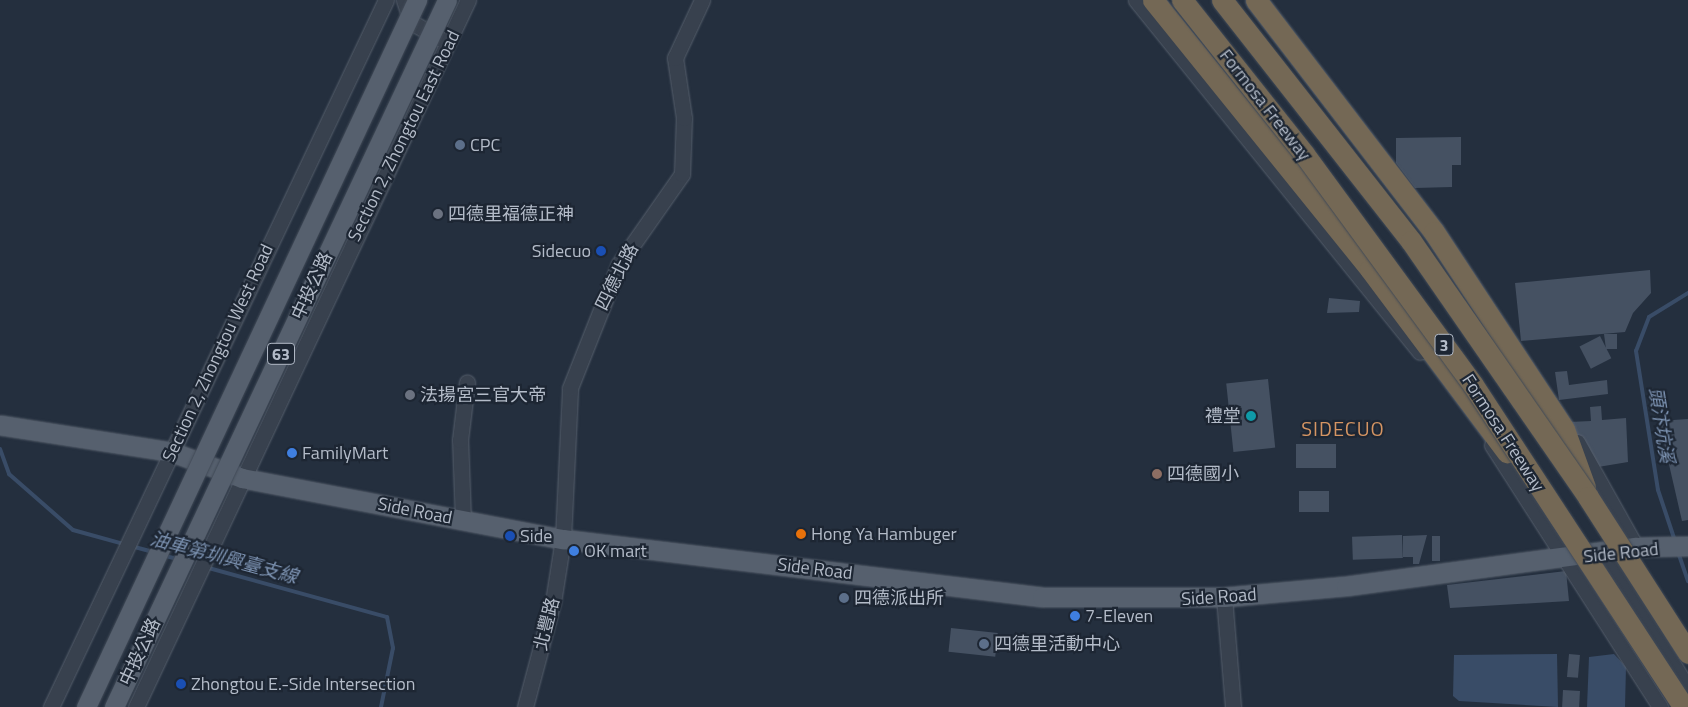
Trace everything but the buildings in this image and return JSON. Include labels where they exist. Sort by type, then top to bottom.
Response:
[{"type":"highway","points":[[1152,0],[1370,269],[1554,512]]},
{"type":"highway","name":"Formosa Freeway","points":[[1182,0],[1382,258],[1473,385],[1554,512],[1684,707]]},
{"type":"highway","name":"Formosa Freeway","points":[[1222,0],[1410,241],[1588,497],[1688,653]]},
{"type":"highway","points":[[1256,0],[1434,232],[1564,429],[1588,497]]},
{"type":"main road","name":"中投公路","points":[[86,707],[417,0]]},
{"type":"main road","name":"中投公路","points":[[114,707],[447,0]]},
{"type":"main road","name":"Side Road","points":[[6,425],[172,452],[242,478],[563,539],[1042,597],[1224,598],[1606,554],[1636,547],[1657,549],[1688,546]]},
{"type":"street","name":"Section 2, Zhongtou West Road","points":[[51,707],[386,0]]},
{"type":"street","points":[[404,0],[411,22],[429,36],[453,34]]},
{"type":"street","name":"Section 2, Zhongtou East Road","points":[[136,707],[468,0]]},
{"type":"street","name":"四德北路","points":[[563,539],[570,388],[619,264],[682,174],[684,118],[675,58],[702,0]]},
{"type":"street","points":[[1136,0],[1480,427],[1568,558],[1660,707]]},
{"type":"street","points":[[1263,0],[1388,155],[1566,424],[1636,547]]},
{"type":"street","points":[[463,520],[460,440],[467,382]]},
{"type":"street","name":"北豐路","points":[[525,707],[553,602],[563,539]]},
{"type":"street","points":[[1606,554],[1688,689]]},
{"type":"street","points":[[1224,598],[1233,707]]},
{"type":"water","points":[[1557,654],[1558,707],[1459,701],[1453,696],[1454,655]]},
{"type":"water","points":[[1614,654],[1626,667],[1625,707],[1587,707],[1589,657]]},
{"type":"waterway","name":"頭汴坑溪","points":[[1675,541],[1658,490],[1636,351],[1649,317],[1688,293]]},
{"type":"waterway","name":"油車第圳興臺支線","points":[[0,449],[9,474],[73,530],[124,544]]},
{"type":"waterway","name":"油車第圳興臺支線","points":[[131,546],[153,552]]},
{"type":"waterway","name":"頭汴坑溪","points":[[1678,552],[1688,581]]},
{"type":"waterway","name":"油車第圳興臺支線","points":[[162,555],[177,559]]},
{"type":"waterway","name":"油車第圳興臺支線","points":[[205,567],[387,617],[393,648],[381,707]]},
{"type":"place","name":"CPC","points":[[460,145]]},
{"type":"place","name":"四德里福德正神","points":[[438,214]]},
{"type":"place","name":"Sidecuo","points":[[601,251]]},
{"type":"place","name":"法揚宮三官大帝","points":[[410,395]]},
{"type":"place","name":"禮堂","points":[[1251,416]]},
{"type":"place","name":"FamilyMart","points":[[292,453]]},
{"type":"place","name":"四德國小","points":[[1157,474]]},
{"type":"place","name":"Hong Ya Hambuger","points":[[801,534]]},
{"type":"place","name":"Side","points":[[510,536]]},
{"type":"place","name":"OK mart","points":[[574,551]]},
{"type":"place","name":"四德派出所","points":[[844,598]]},
{"type":"place","name":"7-Eleven","points":[[1075,616]]},
{"type":"place","name":"四德里活動中心","points":[[984,644]]},
{"type":"place","name":"Zhongtou E.-Side Intersection","points":[[181,684]]},
{"type":"district","name":"SIDECUO","points":[[1343,428]]}]
